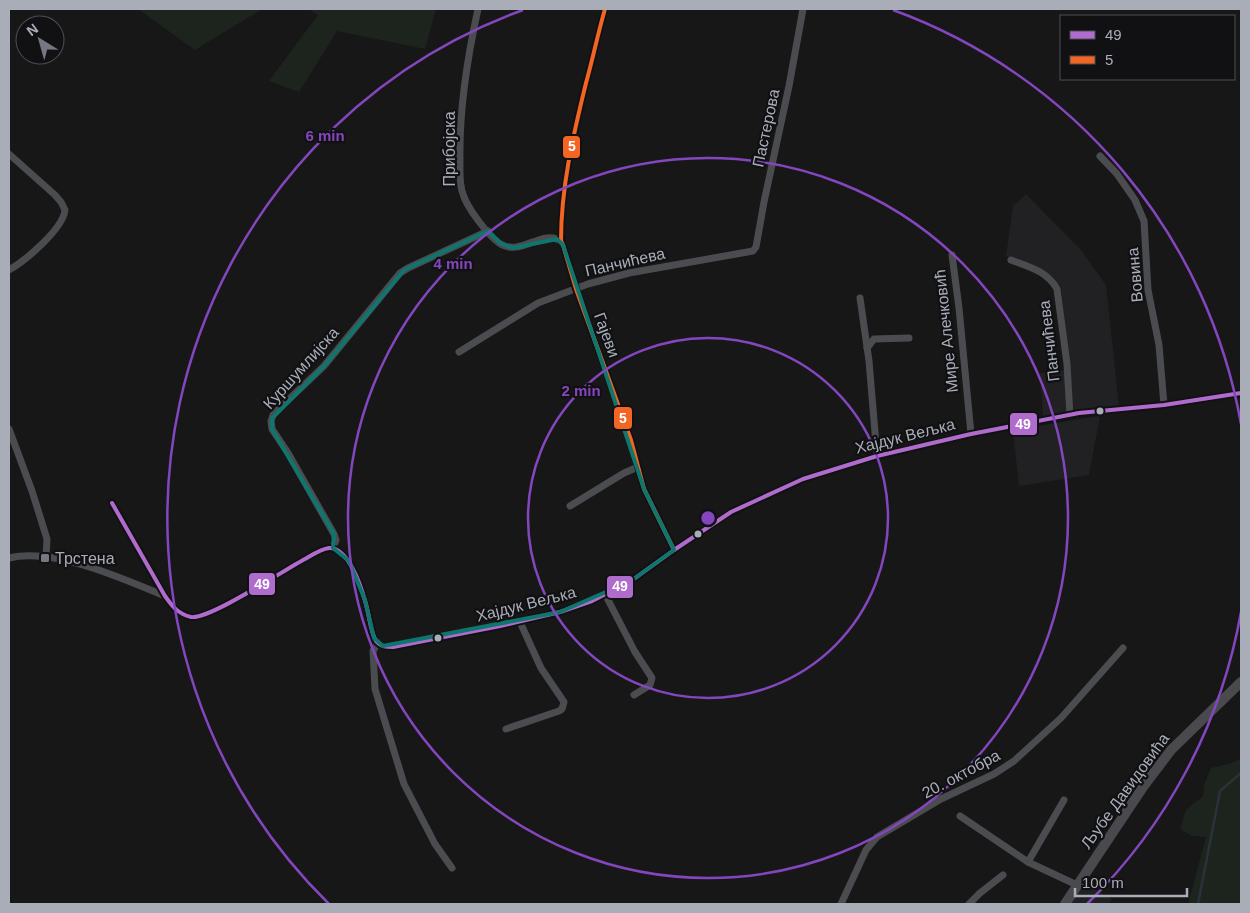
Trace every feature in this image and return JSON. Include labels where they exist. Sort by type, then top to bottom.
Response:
[{"type":"main road","name":"Љубе Давидовића","points":[[1065,904],[1143,787],[1171,750],[1241,682]]},
{"type":"street","name":"Прибојска","points":[[478,9],[468,59],[460,136],[461,187],[465,200],[488,231],[500,243],[513,248],[548,238],[561,242]]},
{"type":"street","name":"Гајеви","points":[[605,9],[566,171],[562,205],[561,242],[630,440],[644,489],[674,550]]},
{"type":"street","name":"Пастерова","points":[[753,251],[756,248],[764,202],[784,113],[803,9]]},
{"type":"street","points":[[9,154],[55,195],[65,210],[62,219],[43,242],[25,260],[9,270]]},
{"type":"street","name":"Вовина","points":[[1100,156],[1117,174],[1135,200],[1144,221],[1148,290],[1160,345],[1164,405]]},
{"type":"street","name":"Куршумлијска","points":[[333,548],[336,540],[334,534],[292,460],[272,430],[270,424],[272,418],[324,366],[400,273],[488,231]]},
{"type":"street","name":"Панчићева","points":[[459,352],[538,304],[594,282],[629,273],[753,251]]},
{"type":"street","name":"Мире Алечковић","points":[[952,255],[971,434]]},
{"type":"street","name":"Панчићева","points":[[1011,260],[1044,273],[1051,279],[1057,289],[1067,364],[1070,415]]},
{"type":"street","points":[[860,298],[867,348],[877,456]]},
{"type":"street","points":[[867,348],[874,339],[909,338]]},
{"type":"street","name":"Хајдук Вељка","points":[[378,642],[383,646],[393,647],[520,622],[560,612],[592,601],[631,581],[731,512],[803,479],[877,456],[971,434],[1070,415],[1164,405],[1241,393]]},
{"type":"street","points":[[9,429],[47,539],[46,557]]},
{"type":"street","points":[[570,506],[624,473],[638,468]]},
{"type":"street","points":[[112,503],[174,610],[192,617],[200,616],[218,608],[324,549],[333,548],[342,552],[349,560],[365,600],[374,638],[378,642],[373,651],[375,689],[401,775],[435,844],[452,868]]},
{"type":"street","points":[[9,558],[46,557],[104,572],[165,596]]},
{"type":"street","points":[[605,594],[635,652],[652,678],[650,685],[634,696]]},
{"type":"street","points":[[506,729],[559,711],[562,709],[564,702],[541,668],[520,622]]},
{"type":"street","name":"20. октобра","points":[[842,904],[866,850],[877,838],[941,799],[994,774],[1014,761],[1061,718],[1123,648]]},
{"type":"street","points":[[1028,862],[1064,800]]},
{"type":"street","points":[[960,816],[1028,862],[1077,885]]},
{"type":"street","points":[[969,904],[1003,875]]},
{"type":"highlighted area","points":[[488,231],[500,243],[513,248],[557,239],[563,245],[644,489],[674,550],[631,581],[560,612],[383,646],[374,638],[365,600],[349,561],[333,548],[334,534],[272,429],[272,418],[324,366],[404,270]]},
{"type":"shaded area","points":[[138,9],[262,9],[195,50]]},
{"type":"shaded area","points":[[309,9],[436,9],[425,49],[337,31],[299,92],[269,81],[318,15]]},
{"type":"shaded area","points":[[1026,194],[1081,250],[1106,285],[1119,407],[1074,410],[1061,288],[1052,276],[1043,270],[1006,256],[1013,206]]},
{"type":"shaded area","points":[[1066,370],[1067,413],[1043,417],[1040,373]]},
{"type":"shaded area","points":[[1100,416],[1089,475],[1019,486],[1013,430]]},
{"type":"shaded area","points":[[1238,760],[1241,761],[1241,904],[1188,904],[1206,837],[1192,836],[1180,829],[1186,810],[1203,796],[1204,785],[1211,768]]},
{"type":"shaded area","points":[[1083,883],[1112,899],[1109,904],[1071,904]]},
{"type":"waterway","points":[[1198,904],[1220,791],[1241,773]]},
{"type":"transit line","name":"5","points":[[605,9],[572,142],[563,201],[561,241],[576,289],[631,440],[644,489],[674,550]]},
{"type":"transit line","name":"49","points":[[112,503],[165,596],[182,614],[191,617],[213,611],[314,554],[329,548],[336,549],[348,560],[357,577],[376,641],[382,646],[393,647],[500,626],[560,612],[592,601],[631,581],[731,512],[803,479],[877,456],[971,434],[1079,413],[1164,405],[1241,393]]},
{"type":"place","name":"Трстена","points":[[45,558]]}]
